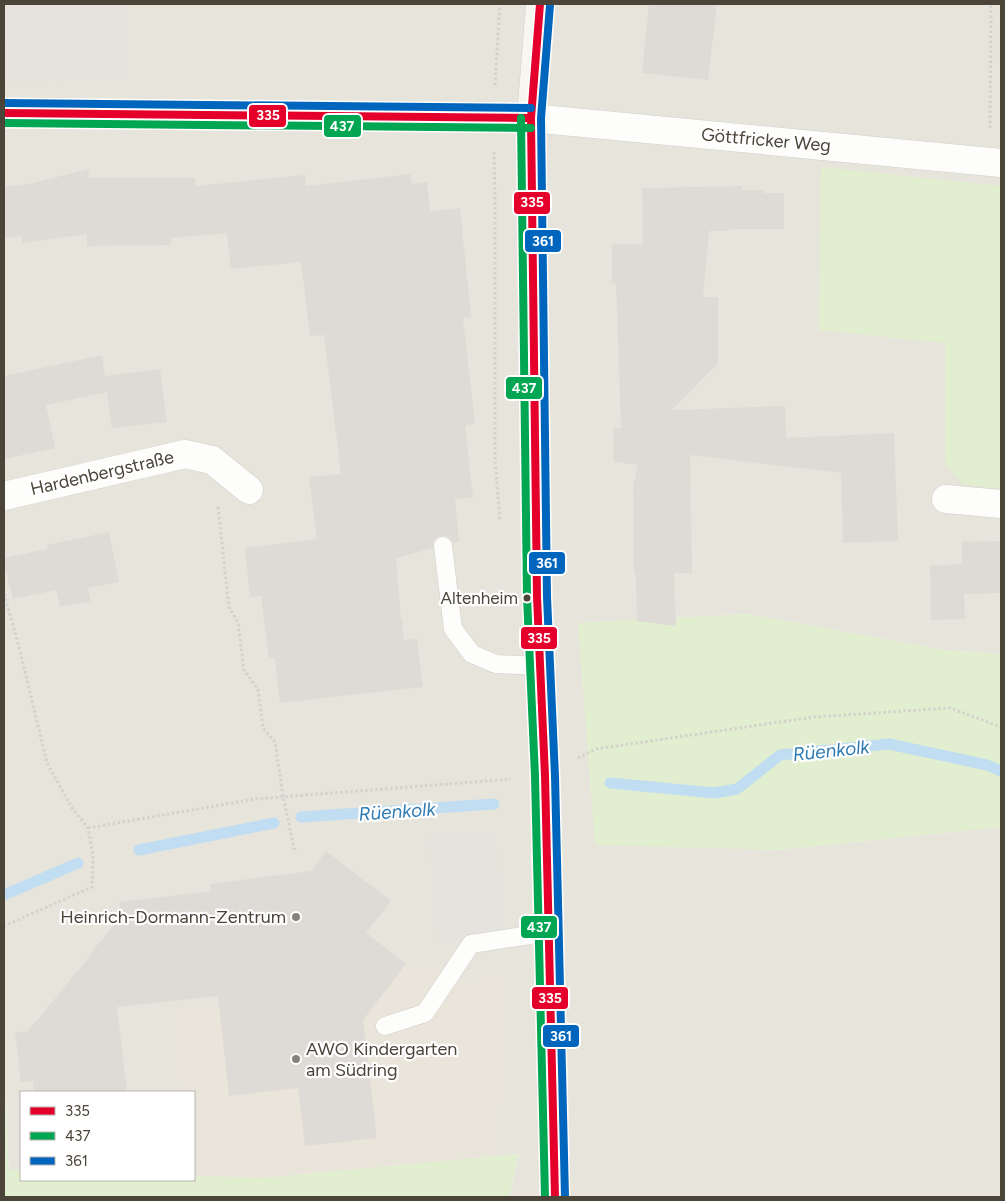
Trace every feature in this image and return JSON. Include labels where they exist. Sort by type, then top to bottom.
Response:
[{"type":"street","points":[[540,4],[530,118],[537,598],[545,776],[555,1197]]},
{"type":"street","name":"Göttfricker Weg","points":[[4,113],[530,118],[996,162]]},
{"type":"street","name":"Hardenbergstraße","points":[[4,496],[185,454],[212,460],[249,490]]},
{"type":"street","points":[[946,499],[1001,504]]},
{"type":"lane","points":[[443,546],[453,629],[472,654],[496,664],[540,666]]},
{"type":"lane","points":[[385,1026],[425,1013],[471,944],[548,932]]},
{"type":"path","points":[[990,4],[996,162]]},
{"type":"path","points":[[212,460],[229,607],[238,623],[244,670],[258,689],[263,728],[275,742],[283,796],[295,853]]},
{"type":"path","points":[[4,594],[48,763],[72,808],[88,828],[92,856],[92,886],[4,926]]},
{"type":"path","points":[[88,828],[255,799],[545,776],[596,749],[814,716],[950,708],[1001,727]]},
{"type":"shaded area","points":[[4,4],[1001,4],[1001,654],[944,650],[748,614],[578,624],[778,850],[1001,827],[1001,1197],[509,1197],[519,1154],[263,1178],[195,1176],[195,1091],[20,1091],[20,1170],[9,1170],[4,1080]]},
{"type":"shaded area","points":[[4,4],[125,4],[128,78],[6,82]]},
{"type":"shaded area","points":[[495,832],[504,935],[439,941],[429,838]]},
{"type":"shaded area","points":[[366,933],[406,964],[439,966],[466,983],[505,971],[499,1156],[263,1178],[195,1176],[195,1091],[181,1091],[173,1012],[281,998]]},
{"type":"green space","points":[[821,167],[1001,186],[1001,489],[962,484],[945,463],[945,343],[819,330]]},
{"type":"green space","points":[[748,614],[944,650],[1001,654],[1001,827],[778,850],[595,845],[578,623]]},
{"type":"green space","points":[[4,1080],[9,1170],[20,1170],[20,1181],[195,1181],[195,1176],[263,1178],[519,1154],[509,1197],[4,1197]]},
{"type":"building","points":[[649,4],[717,4],[708,80],[642,73]]},
{"type":"building","name":"Altenheim","points":[[89,169],[88,178],[195,178],[195,186],[305,175],[306,186],[410,174],[412,184],[427,182],[430,211],[460,208],[471,317],[463,318],[475,424],[465,425],[473,497],[455,499],[459,542],[453,543],[448,536],[441,536],[433,541],[433,548],[396,558],[404,640],[417,639],[423,687],[280,703],[275,658],[269,659],[261,596],[250,597],[245,548],[317,539],[309,477],[341,474],[324,335],[310,336],[301,262],[231,269],[227,233],[171,238],[171,245],[87,246],[87,234],[22,243],[21,236],[4,238],[4,187],[33,183]]},
{"type":"building","points":[[742,186],[742,190],[784,193],[784,229],[709,231],[703,297],[718,297],[718,363],[672,410],[785,406],[786,438],[894,433],[898,541],[843,543],[841,473],[690,455],[692,573],[674,573],[676,626],[637,621],[636,574],[634,574],[633,488],[638,465],[614,462],[613,428],[621,428],[616,283],[612,283],[612,244],[643,244],[642,188]]},
{"type":"building","points":[[102,355],[105,376],[160,369],[167,422],[112,428],[107,392],[46,405],[55,448],[4,459],[4,376]]},
{"type":"building","points":[[109,532],[119,582],[88,588],[91,601],[60,607],[56,590],[13,599],[4,565],[4,558],[47,549],[47,545]]},
{"type":"building","points":[[1001,541],[1001,593],[964,594],[965,619],[931,620],[930,566],[962,564],[962,542]]},
{"type":"building","points":[[326,851],[391,901],[366,933],[406,964],[363,1020],[377,1138],[305,1146],[298,1088],[229,1096],[218,996],[117,1007],[127,1091],[34,1091],[33,1081],[21,1082],[15,1033],[28,1031],[91,955],[121,916],[119,902],[211,891],[210,884],[311,871]]},
{"type":"waterway","name":"Rüenkolk","points":[[610,783],[714,793],[737,789],[780,755],[889,744],[987,765],[1001,771]]},
{"type":"waterway","name":"Rüenkolk","points":[[301,817],[494,804]]},
{"type":"waterway","name":"Rüenkolk","points":[[139,850],[274,823]]},
{"type":"waterway","name":"Rüenkolk","points":[[4,895],[78,863]]},
{"type":"transit line","name":"335","points":[[540,4],[531,118],[537,597],[545,776],[555,1197]]},
{"type":"transit line","name":"361","points":[[550,5],[541,118],[547,597],[555,776],[565,1197]]},
{"type":"transit line","name":"361","points":[[4,103],[531,108]]},
{"type":"transit line","name":"335","points":[[4,113],[531,118]]},
{"type":"transit line","name":"437","points":[[521,118],[527,597],[535,776],[545,1197]]},
{"type":"transit line","name":"437","points":[[4,123],[531,128]]},
{"type":"place","name":"Altenheim","points":[[527,598]]},
{"type":"place","name":"Heinrich-Dormann-Zentrum","points":[[296,917]]},
{"type":"place","name":"AWO Kindergarten am Südring","points":[[296,1059]]}]
